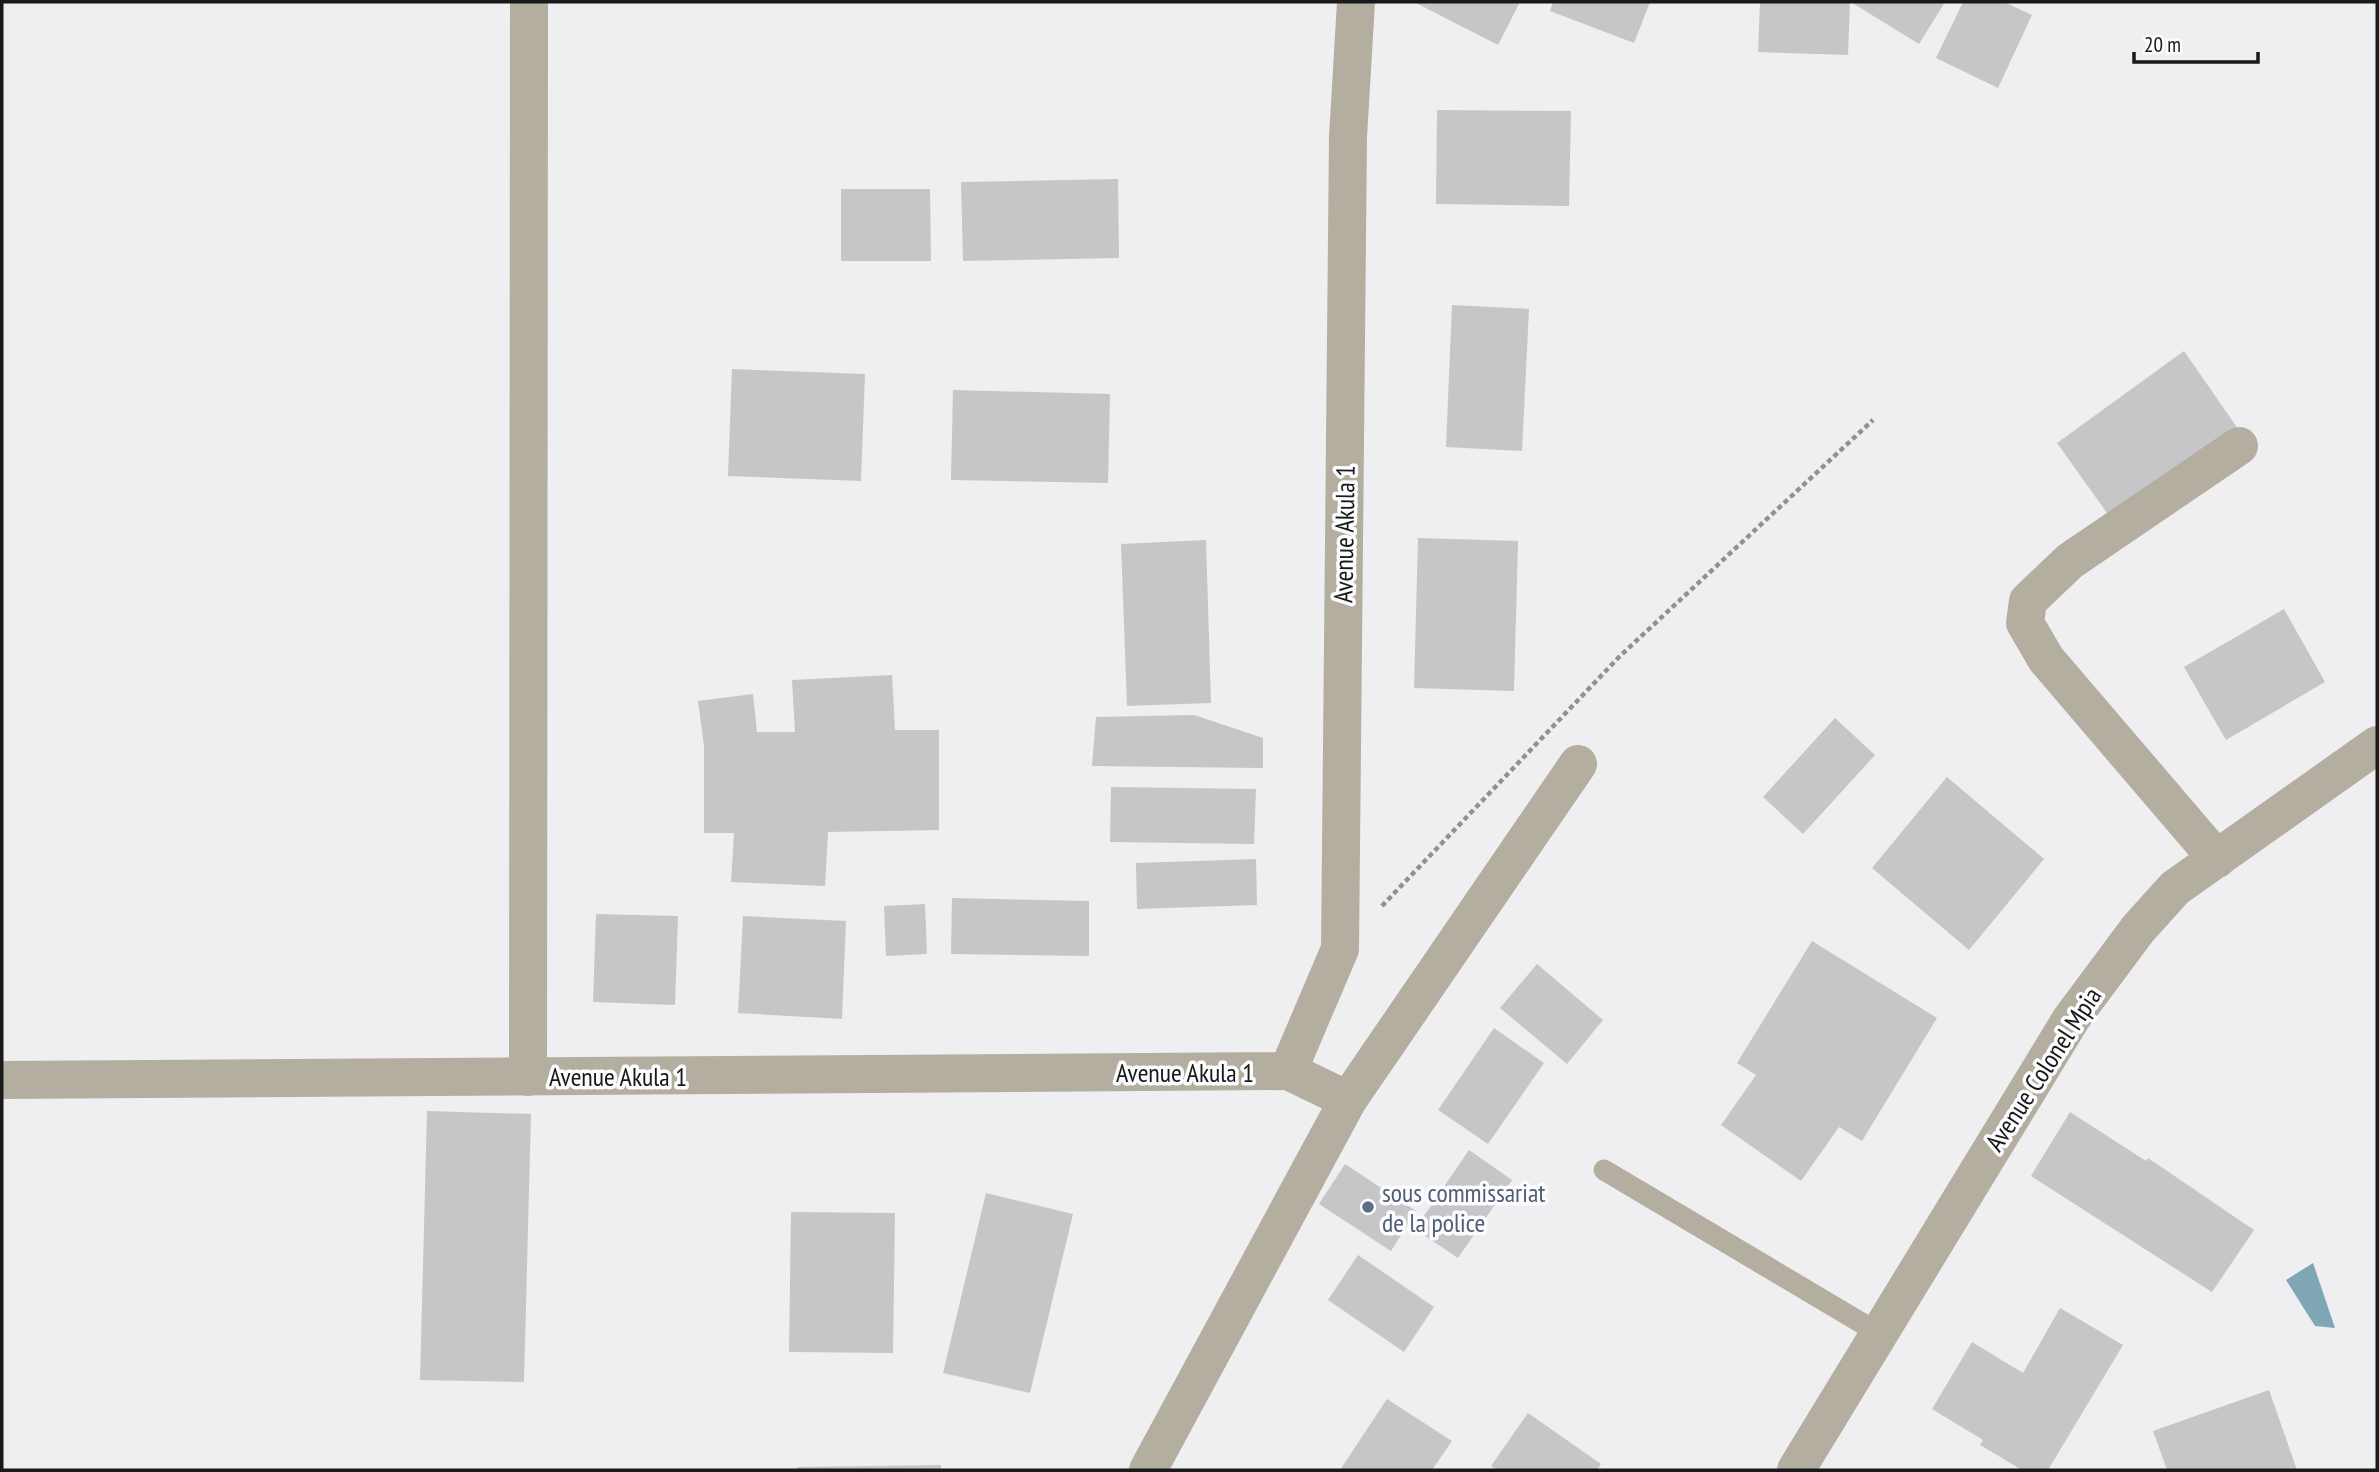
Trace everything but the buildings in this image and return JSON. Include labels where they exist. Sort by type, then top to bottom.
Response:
[{"type":"street","points":[[528,1077],[529,2]]},
{"type":"street","name":"Avenue Akula 1","points":[[2,1080],[1288,1071],[1340,950],[1348,137],[1356,2]]},
{"type":"street","points":[[2217,859],[2046,659],[2025,623],[2028,601],[2070,561],[2239,446]]},
{"type":"street","name":"Avenue Colonel Mpia","points":[[1796,1470],[2071,1019],[2138,929],[2175,888],[2377,745]]},
{"type":"street","points":[[1148,1470],[1348,1100],[1578,764]]},
{"type":"street","points":[[1288,1071],[1348,1100]]},
{"type":"lane","points":[[1604,1170],[1880,1334]]},
{"type":"path","points":[[1340,950],[1620,656],[1873,420]]},
{"type":"water","points":[[2313,1263],[2335,1328],[2315,1326],[2286,1280]]},
{"type":"place","name":"sous commissariat de la police","points":[[1368,1207]]}]
